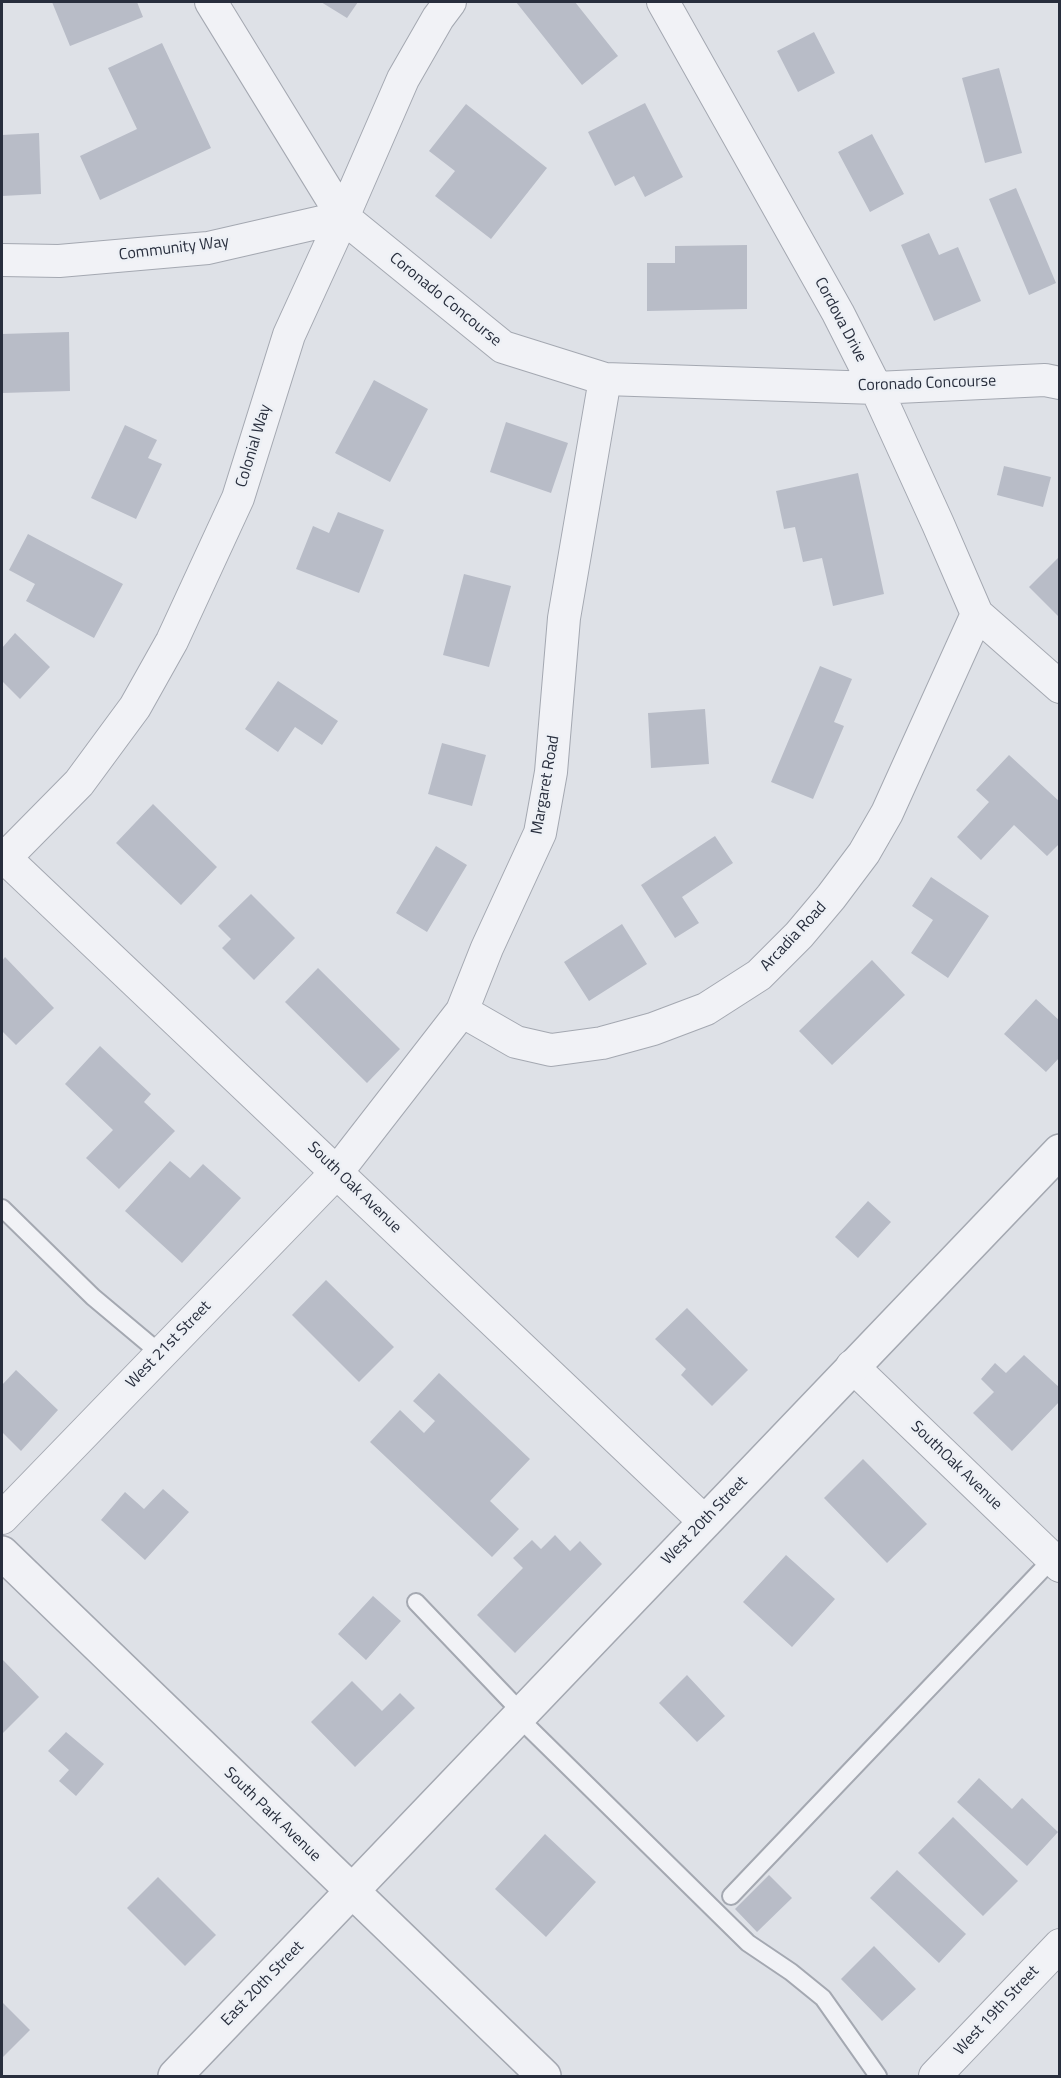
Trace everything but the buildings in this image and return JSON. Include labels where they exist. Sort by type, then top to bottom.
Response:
[{"type":"street","name":"Coronado Concourse","points":[[211,2],[343,217],[503,347],[605,379],[876,388],[1045,380],[1059,383]]},
{"type":"street","name":"Colonial Way","points":[[3,858],[79,783],[135,707],[172,641],[238,498],[289,335],[403,79],[438,18],[450,2]]},
{"type":"street","name":"Cordova Drive","points":[[663,2],[837,313],[876,388],[976,614],[1059,687]]},
{"type":"street","name":"Community Way","points":[[2,260],[59,261],[208,248],[343,217]]},
{"type":"street","name":"Margaret Road","points":[[337,1172],[462,1011],[487,948],[540,833],[551,772],[564,618],[605,379]]},
{"type":"street","name":"Arcadia Road","points":[[462,1011],[516,1041],[551,1050],[602,1043],[653,1029],[706,1009],[759,975],[831,897],[864,853],[887,813],[976,614]]},
{"type":"street","name":"South Oak Avenue","points":[[3,858],[705,1522]]},
{"type":"street","name":"West 20th Street","points":[[351,1892],[1059,1151]]},
{"type":"street","name":"West 21st Street","points":[[2,1518],[337,1172]]},
{"type":"street","name":"SouthOak Avenue","points":[[852,1366],[1057,1559]]},
{"type":"street","name":"South Park Avenue","points":[[2,1552],[351,1892],[544,2076]]},
{"type":"street","name":"East 20th Street","points":[[176,2076],[351,1892]]},
{"type":"street","name":"West 19th Street","points":[[935,2076],[1059,1945]]},
{"type":"lane","points":[[2,1208],[93,1297],[161,1354]]},
{"type":"lane","points":[[731,1896],[1057,1559]]},
{"type":"lane","points":[[416,1602],[520,1715],[748,1943],[791,1972],[823,1998],[878,2076]]}]
